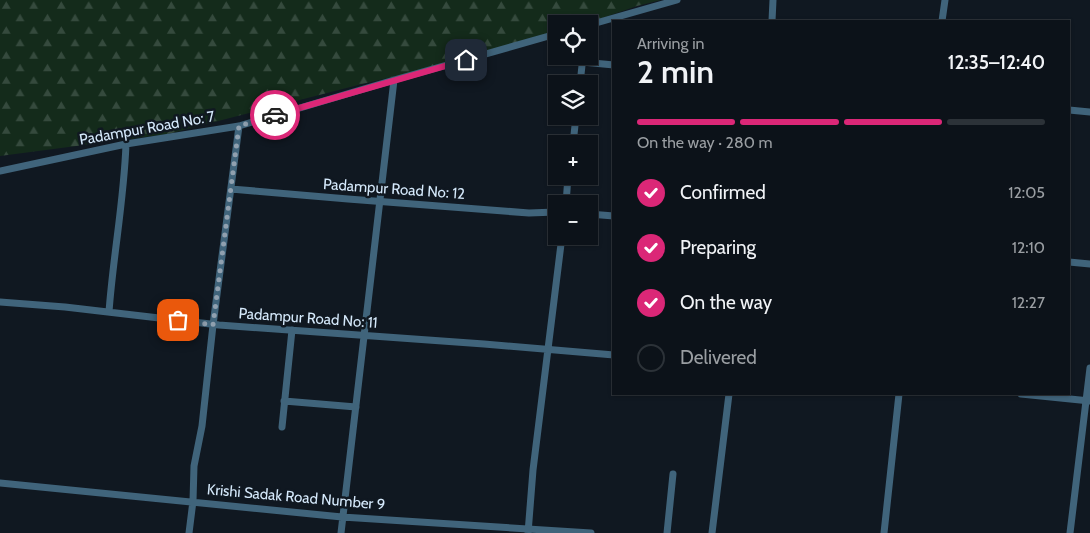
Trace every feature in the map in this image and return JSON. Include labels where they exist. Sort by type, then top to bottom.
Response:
[{"type":"street","points":[[598,22],[677,0]]},
{"type":"street","points":[[772,20],[773,0]]},
{"type":"street","points":[[942,20],[945,0]]},
{"type":"street","name":"Padampur Road No: 7","points":[[0,171],[126,144],[239,126],[548,36]]},
{"type":"street","points":[[598,62],[612,65]]},
{"type":"street","points":[[341,533],[394,80]]},
{"type":"street","points":[[1070,110],[1090,112]]},
{"type":"street","points":[[189,533],[193,501],[194,466],[202,426],[239,126]]},
{"type":"street","points":[[109,312],[123,202],[126,144]]},
{"type":"street","name":"Padampur Road No: 12","points":[[230,189],[548,212]]},
{"type":"street","points":[[598,215],[612,216]]},
{"type":"street","points":[[529,530],[533,470],[561,245]]},
{"type":"street","points":[[1070,262],[1090,264]]},
{"type":"street","name":"Padampur Road No: 11","points":[[0,302],[109,312],[213,325],[612,355]]},
{"type":"street","points":[[282,427],[292,330]]},
{"type":"street","points":[[1070,533],[1088,401],[1090,368]]},
{"type":"street","points":[[712,533],[728,395]]},
{"type":"street","points":[[884,533],[899,395]]},
{"type":"street","points":[[1031,395],[1088,401]]},
{"type":"street","points":[[284,401],[356,407]]},
{"type":"street","points":[[667,533],[673,474]]},
{"type":"street","name":"Krishi Sadak Road Number 9","points":[[0,483],[342,517],[590,533]]},
{"type":"green space","points":[[0,0],[661,0],[598,20],[598,15],[548,15],[548,36],[501,52],[362,84],[168,134],[0,156]]},
{"type":"way so far","points":[[178,320],[213,325],[239,126],[275,115]]},
{"type":"route","points":[[275,115],[466,60]]}]
